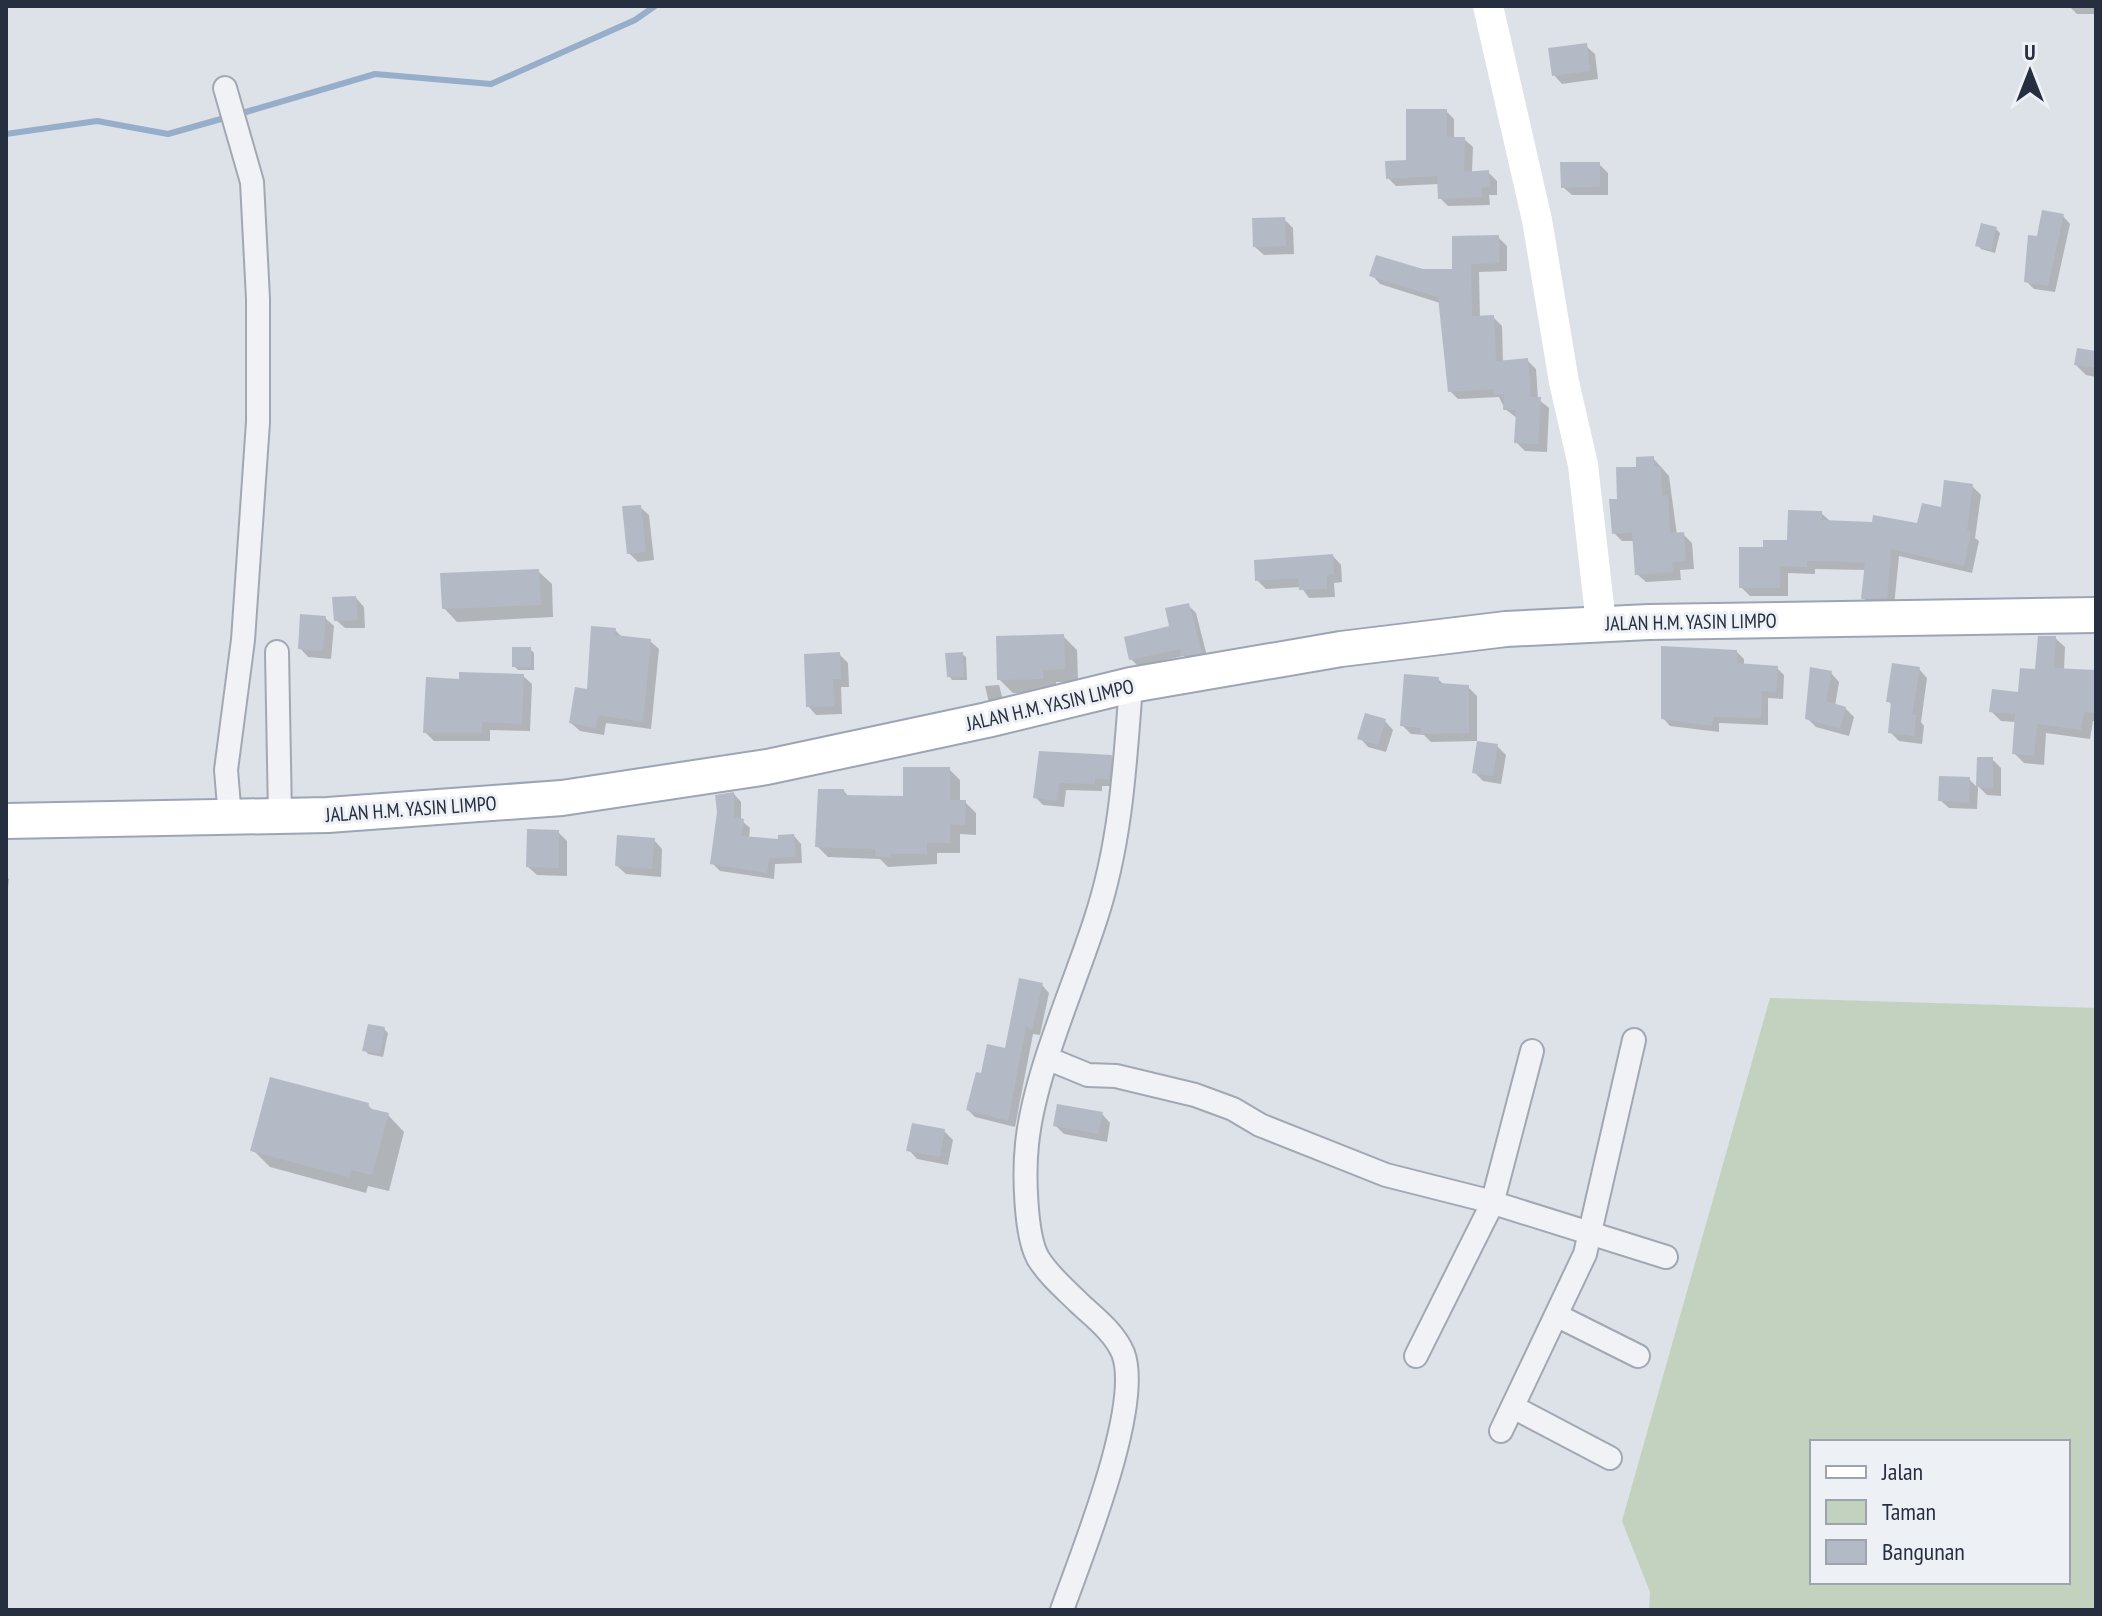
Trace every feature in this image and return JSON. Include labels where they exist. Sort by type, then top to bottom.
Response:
[{"type":"main road","name":"JALAN H.M. YASIN LIMPO","points":[[6,821],[280,816],[562,798],[767,767],[972,724],[1131,685],[1401,641],[1506,629],[1601,623],[2096,615]]},
{"type":"street","points":[[1488,6],[1537,220],[1564,382],[1583,465],[1601,623]]},
{"type":"street","points":[[225,88],[252,182],[258,299],[258,422],[243,640],[226,770],[230,818]]},
{"type":"street","points":[[277,652],[280,816]]},
{"type":"street","points":[[1062,1610],[1105,1489],[1120,1432],[1125,1367],[1123,1354],[1109,1330],[1044,1267],[1031,1236],[1027,1145],[1049,1059],[1113,855],[1123,792],[1131,685]]},
{"type":"street","points":[[1501,1431],[1585,1254],[1634,1040]]},
{"type":"street","points":[[1416,1356],[1492,1204],[1532,1051]]},
{"type":"street","points":[[1049,1059],[1088,1075],[1116,1076],[1195,1095],[1233,1109],[1260,1125],[1386,1175],[1492,1204],[1589,1236],[1629,1243],[1666,1257]]},
{"type":"street","points":[[1556,1315],[1638,1356]]},
{"type":"street","points":[[1513,1407],[1610,1458]]},
{"type":"green space","points":[[1770,998],[2096,1008],[2096,1610],[1649,1610],[1650,1592],[1622,1521]]},
{"type":"building","points":[[1587,43],[1590,71],[1552,76],[1548,48]]},
{"type":"building","points":[[1406,109],[1447,109],[1447,137],[1465,137],[1464,172],[1489,170],[1490,187],[1482,188],[1482,197],[1438,199],[1437,176],[1386,179],[1385,161],[1406,160]]},
{"type":"building","points":[[1560,162],[1600,162],[1600,187],[1561,188]]},
{"type":"building","points":[[2042,210],[2064,214],[2048,286],[2024,282],[2028,235],[2037,236]]},
{"type":"building","points":[[1285,217],[1286,246],[1253,247],[1252,218]]},
{"type":"building","points":[[1981,223],[1997,227],[1991,250],[1975,246]]},
{"type":"building","points":[[1499,235],[1499,263],[1471,264],[1472,316],[1494,315],[1496,361],[1528,358],[1531,397],[1541,397],[1538,444],[1514,443],[1516,410],[1503,410],[1504,394],[1493,395],[1493,389],[1448,392],[1438,297],[1369,276],[1376,255],[1423,269],[1452,269],[1452,236]]},
{"type":"building","points":[[2077,348],[2096,351],[2096,368],[2074,365]]},
{"type":"building","points":[[1654,456],[1654,466],[1661,466],[1662,496],[1668,495],[1670,533],[1684,532],[1686,561],[1672,562],[1673,572],[1635,575],[1632,532],[1612,534],[1609,499],[1617,499],[1616,467],[1636,467],[1636,457]]},
{"type":"building","points":[[1944,480],[1973,484],[1967,530],[1971,531],[1964,566],[1891,549],[1887,598],[1861,599],[1865,562],[1807,561],[1807,567],[1780,566],[1780,588],[1739,588],[1739,547],[1763,547],[1763,540],[1787,540],[1788,510],[1822,511],[1822,520],[1872,522],[1873,515],[1917,523],[1922,503],[1941,507]]},
{"type":"building","points":[[641,505],[646,552],[627,554],[622,506]]},
{"type":"building","points":[[1333,554],[1334,574],[1327,575],[1327,589],[1299,590],[1298,578],[1255,581],[1254,560]]},
{"type":"building","points":[[539,569],[541,605],[442,609],[440,573]]},
{"type":"building","points":[[356,596],[358,620],[334,621],[332,597]]},
{"type":"building","points":[[1189,603],[1202,653],[1181,656],[1180,649],[1129,660],[1124,637],[1169,626],[1165,608]]},
{"type":"building","points":[[300,614],[326,616],[323,651],[298,649]]},
{"type":"building","points":[[591,626],[616,628],[615,635],[651,639],[643,722],[598,715],[596,728],[569,723],[575,687],[587,689]]},
{"type":"building","points":[[1064,634],[1065,669],[1043,670],[1043,679],[997,680],[996,636]]},
{"type":"building","points":[[2038,636],[2056,636],[2054,668],[2096,670],[2096,713],[2084,712],[2081,730],[2037,724],[2034,756],[2012,754],[2015,714],[1989,712],[1992,689],[2018,692],[2020,668],[2035,669]]},
{"type":"building","points":[[1661,646],[1737,650],[1737,663],[1778,666],[1776,692],[1762,691],[1761,718],[1713,717],[1712,726],[1661,719]]},
{"type":"building","points":[[512,647],[531,647],[531,667],[512,667]]},
{"type":"building","points":[[840,652],[841,679],[833,679],[834,706],[806,707],[804,654]]},
{"type":"building","points":[[963,652],[964,677],[947,677],[945,653]]},
{"type":"building","points":[[1892,663],[1920,667],[1912,715],[1916,715],[1914,736],[1888,733],[1891,702],[1886,702]]},
{"type":"building","points":[[1810,667],[1832,671],[1826,701],[1846,707],[1840,729],[1805,719]]},
{"type":"building","points":[[459,672],[524,674],[522,724],[482,722],[482,733],[423,733],[426,677],[459,679]]},
{"type":"building","points":[[1404,674],[1439,677],[1438,683],[1469,685],[1469,733],[1420,734],[1421,728],[1400,726]]},
{"type":"building","points":[[1365,713],[1386,719],[1378,745],[1357,739]]},
{"type":"building","points":[[1477,741],[1498,744],[1493,776],[1472,773]]},
{"type":"building","points":[[1039,751],[1112,755],[1109,779],[1095,779],[1095,784],[1059,783],[1057,801],[1033,798]]},
{"type":"building","points":[[1977,757],[1993,757],[1993,788],[1976,787]]},
{"type":"building","points":[[903,767],[950,767],[950,800],[966,800],[965,825],[950,824],[950,843],[927,843],[927,854],[891,854],[890,857],[875,857],[875,849],[815,847],[818,789],[844,789],[844,795],[903,796]]},
{"type":"building","points":[[1939,776],[1970,777],[1969,802],[1938,801]]},
{"type":"building","points":[[734,792],[734,817],[744,819],[741,836],[778,839],[778,835],[794,834],[796,857],[769,858],[767,873],[710,864],[717,812],[715,795]]},
{"type":"building","points":[[527,829],[559,830],[559,868],[526,867]]},
{"type":"building","points":[[617,835],[655,838],[652,869],[615,866]]},
{"type":"building","points":[[1019,978],[1043,983],[1032,1029],[1026,1027],[1008,1121],[966,1110],[976,1072],[981,1073],[987,1044],[1005,1048]]},
{"type":"building","points":[[368,1024],[385,1027],[380,1054],[362,1051]]},
{"type":"building","points":[[270,1077],[369,1103],[368,1108],[389,1113],[372,1175],[351,1170],[349,1177],[250,1151]]},
{"type":"building","points":[[1057,1104],[1103,1112],[1098,1134],[1053,1126]]},
{"type":"building","points":[[912,1123],[945,1129],[940,1157],[906,1151]]},
{"type":"waterway","points":[[239,114],[375,74],[491,84],[635,20],[655,6]]},
{"type":"waterway","points":[[6,134],[97,121],[168,134],[228,117]]}]
